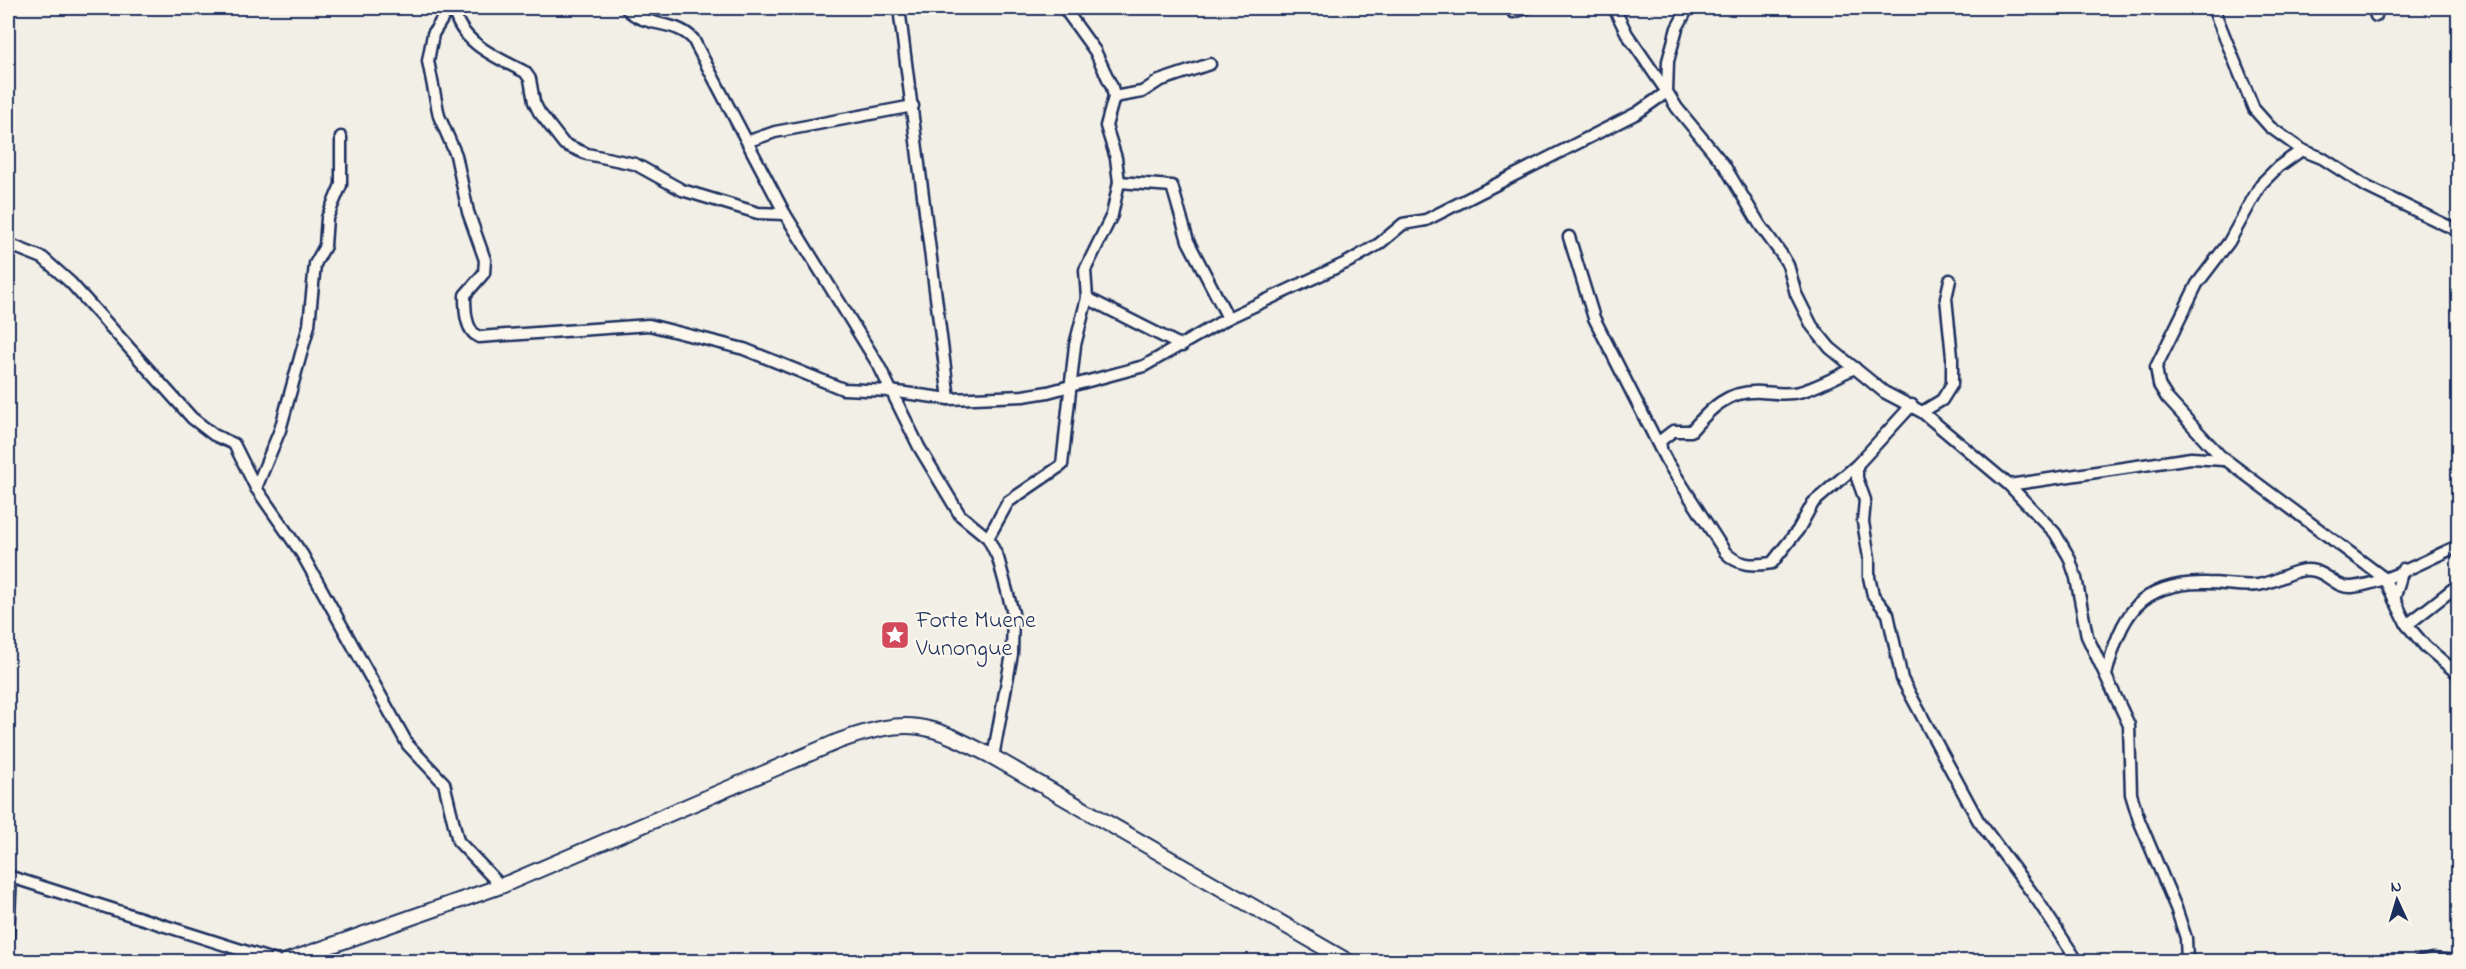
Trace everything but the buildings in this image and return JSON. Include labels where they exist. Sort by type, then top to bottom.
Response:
[{"type":"street","points":[[449,8],[433,34],[428,62],[434,98],[456,155],[468,212],[484,260],[484,273],[465,295],[469,328],[472,334],[479,337],[649,325],[753,352],[843,388],[890,391],[949,399],[1023,396],[1144,366],[1228,318],[1348,262],[1379,244],[1403,224],[1426,220],[1592,138],[1637,113],[1667,92]]},
{"type":"street","points":[[454,8],[465,32],[476,45],[525,72],[530,79],[538,112],[564,144],[587,154],[635,164],[682,190],[758,213],[784,214]]},
{"type":"street","points":[[626,8],[640,18],[686,31],[693,39],[784,214],[879,366],[919,447],[960,515],[988,538],[998,558],[1013,613],[1012,654],[993,757]]},
{"type":"street","points":[[899,8],[949,399]]},
{"type":"street","points":[[988,538],[999,514],[1008,502],[1062,465],[1075,345],[1087,298],[1088,262],[1112,215],[1119,182],[1116,158],[1106,126],[1114,97],[1110,79],[1095,51],[1064,8]]},
{"type":"street","points":[[1513,12],[1527,8]]},
{"type":"street","points":[[1614,8],[1627,34],[1677,108],[1724,165],[1760,225],[1782,255],[1788,265],[1796,294],[1812,326],[1830,348],[1884,392],[1917,409],[2009,485],[2055,533],[2076,578],[2087,636],[2129,725],[2131,794],[2139,820],[2176,908],[2186,938],[2187,962]]},
{"type":"street","points":[[1667,92],[1668,61],[1677,28],[1688,8]]},
{"type":"street","points":[[2213,8],[2254,109],[2270,127],[2302,150],[2322,158],[2367,187],[2458,231]]},
{"type":"street","points":[[1114,97],[1142,92],[1159,81],[1210,64]]},
{"type":"street","points":[[748,141],[775,132],[913,106]]},
{"type":"street","points":[[256,488],[280,430],[309,325],[315,264],[325,246],[327,218],[341,185],[341,137]]},
{"type":"street","points":[[2223,460],[2167,398],[2159,385],[2156,367],[2197,284],[2220,256],[2261,184],[2278,167],[2302,150]]},
{"type":"street","points":[[1119,182],[1172,186],[1188,241],[1228,318]]},
{"type":"street","points":[[1569,237],[1594,318],[1666,460],[1725,552],[1740,564],[1772,563],[1798,530],[1812,503],[1917,409],[1942,400],[1952,384],[1952,357],[1946,298],[1950,280]]},
{"type":"street","points":[[8,244],[43,258],[71,283],[192,418],[214,435],[234,444],[256,488],[302,554],[408,745],[444,783],[458,841],[501,886]]},
{"type":"street","points":[[1087,298],[1182,346]]},
{"type":"street","points":[[1661,447],[1660,441],[1673,431],[1691,431],[1709,410],[1728,396],[1750,392],[1784,394],[1800,392],[1855,368]]},
{"type":"street","points":[[2223,460],[2221,456],[2384,578],[2407,625],[2425,646],[2458,674]]},
{"type":"street","points":[[2009,485],[2191,458],[2223,460]]},
{"type":"street","points":[[1857,465],[1857,478],[1864,500],[1863,522],[1869,558],[1869,577],[1873,596],[1888,614],[1902,679],[1978,820],[2038,901],[2078,962]]},
{"type":"street","points":[[2106,675],[2120,627],[2131,610],[2144,597],[2160,588],[2208,583],[2246,586],[2264,584],[2304,571],[2315,571],[2340,586],[2362,585],[2458,546]]},
{"type":"street","points":[[2394,600],[2403,569]]},
{"type":"street","points":[[2407,625],[2458,585]]},
{"type":"street","points":[[284,962],[501,886],[784,764],[874,729],[904,725],[927,727],[946,732],[993,757],[1349,962]]},
{"type":"street","points":[[8,938],[11,877],[279,962]]},
{"type":"street","points":[[2418,962],[2433,959],[2458,961]]},
{"type":"place","name":"Forte Muene Vunongue","points":[[895,635]]}]
